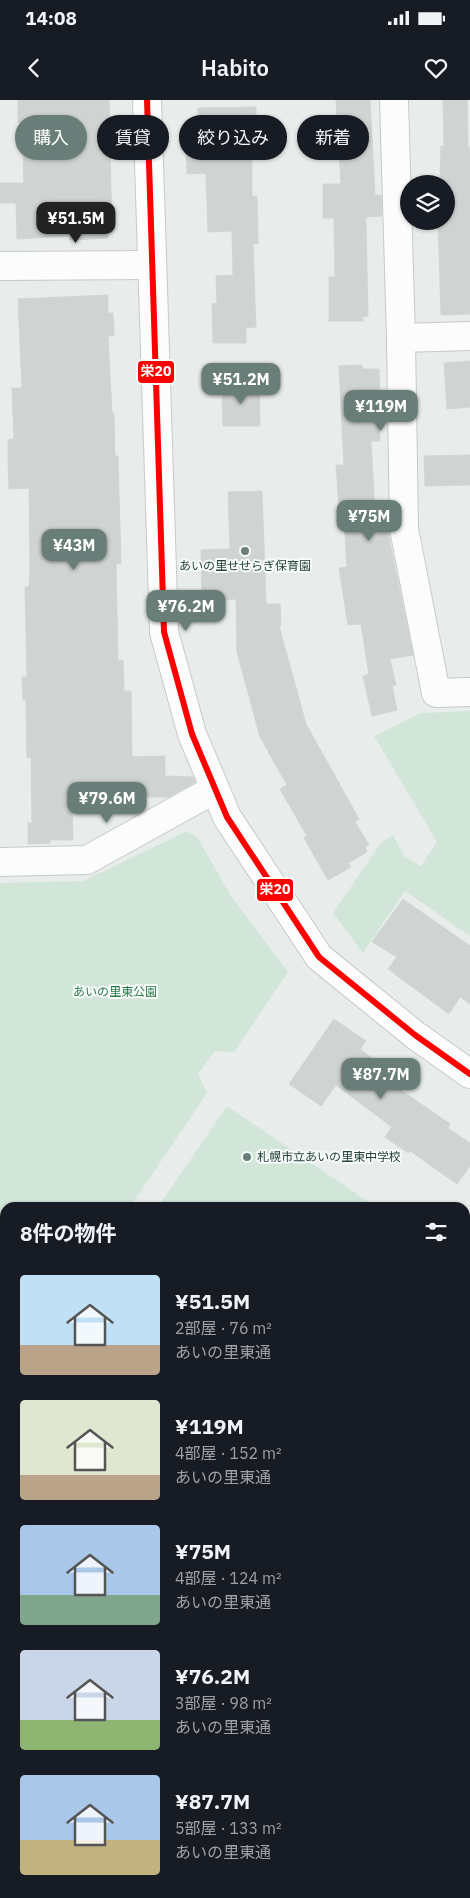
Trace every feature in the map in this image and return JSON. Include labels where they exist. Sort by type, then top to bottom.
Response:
[{"type":"street","points":[[147,100],[164,632],[192,734],[227,817],[319,958],[415,1036],[470,1074]]},
{"type":"street","points":[[394,100],[404,529],[436,693],[470,692]]},
{"type":"street","points":[[0,266],[152,264]]},
{"type":"street","points":[[401,338],[470,336]]},
{"type":"street","points":[[0,862],[87,860],[215,789]]},
{"type":"green space","points":[[470,711],[470,936],[405,891],[363,953],[333,913],[381,843],[393,835],[404,856],[421,866],[437,842],[374,736],[421,713]]},
{"type":"green space","name":"あいの里東公園","points":[[187,831],[197,837],[231,896],[288,972],[234,1052],[215,1051],[198,1074],[207,1093],[133,1202],[0,1202],[0,883],[83,881]]},
{"type":"green space","name":"札幌市立あいの里東中学校","points":[[227,1106],[369,1202],[161,1202]]},
{"type":"building","points":[[18,100],[109,100],[109,115],[97,115],[97,160],[110,160],[112,233],[108,233],[108,238],[70,240],[69,236],[17,239],[16,203],[0,203],[0,183],[24,183],[23,160],[87,160],[87,115],[18,115]]},
{"type":"building","points":[[336,100],[370,100],[375,195],[381,195],[382,216],[366,217],[368,316],[363,317],[363,321],[329,321],[329,277],[335,277],[334,218],[323,218],[323,184],[341,184],[340,160],[369,160],[369,115],[337,115]]},
{"type":"building","points":[[443,100],[467,100],[468,147],[470,147],[470,314],[441,315],[438,230],[455,230],[455,175],[440,175],[441,146],[444,146]]},
{"type":"building","points":[[256,107],[256,115],[198,115],[198,108]]},
{"type":"building","points":[[186,160],[252,160],[252,196],[257,196],[258,244],[253,244],[256,327],[246,328],[246,343],[213,343],[212,304],[217,303],[216,276],[233,275],[232,231],[208,232],[206,173],[187,174]]},
{"type":"building","points":[[108,295],[108,313],[113,313],[114,336],[108,336],[112,413],[114,413],[115,456],[118,456],[121,564],[116,564],[118,661],[123,660],[124,691],[131,691],[132,757],[165,756],[165,776],[193,777],[195,782],[169,797],[140,797],[140,807],[72,804],[73,840],[50,840],[50,843],[28,844],[28,823],[32,823],[31,757],[27,758],[26,700],[23,700],[22,677],[27,677],[25,587],[29,587],[30,574],[29,488],[9,489],[8,457],[8,440],[14,439],[12,388],[22,388],[18,299]]},
{"type":"building","points":[[470,361],[470,407],[447,409],[444,363]]},
{"type":"building","points":[[362,365],[362,369],[379,369],[380,400],[377,400],[380,441],[371,441],[375,511],[387,511],[388,533],[413,655],[390,659],[396,685],[392,686],[397,710],[372,716],[363,676],[369,674],[361,624],[348,625],[339,568],[347,567],[343,506],[339,506],[336,465],[344,465],[339,366]]},
{"type":"building","points":[[259,383],[260,426],[223,426],[222,384]]},
{"type":"building","points":[[470,455],[470,485],[425,486],[424,456]]},
{"type":"building","points":[[262,491],[266,604],[280,604],[281,626],[279,626],[306,724],[359,819],[355,822],[369,845],[365,847],[367,852],[348,863],[351,867],[328,880],[304,838],[307,836],[280,789],[287,785],[260,737],[237,652],[236,599],[202,600],[201,550],[230,549],[228,492]]},
{"type":"building","points":[[403,899],[470,946],[470,1004],[460,997],[449,1014],[388,969],[397,957],[372,942]]},
{"type":"building","points":[[334,1019],[366,1041],[360,1049],[406,1084],[401,1090],[450,1124],[448,1128],[470,1143],[470,1166],[457,1184],[410,1151],[408,1153],[385,1137],[392,1127],[336,1085],[321,1106],[289,1084]]},
{"type":"transit line","name":"栄20","points":[[147,100],[164,632],[192,734],[227,817],[319,957],[415,1035],[470,1074]]},
{"type":"place","name":"あいの里せせらぎ保育園","points":[[245,551]]},
{"type":"place","name":"札幌市立あいの里東中学校","points":[[247,1157]]}]
